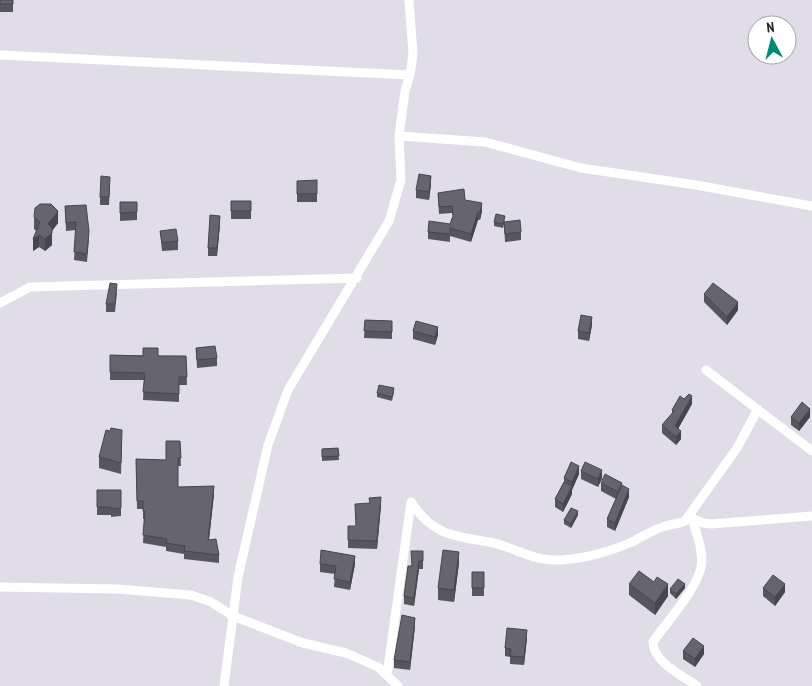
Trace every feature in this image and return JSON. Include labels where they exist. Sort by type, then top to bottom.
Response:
[{"type":"street","points":[[224,686],[238,577],[268,445],[284,399],[314,346],[357,278],[392,213],[401,180],[399,136],[405,91],[410,75],[413,54],[409,0]]},
{"type":"street","points":[[0,55],[410,75]]},
{"type":"street","points":[[399,136],[485,142],[580,168],[696,185],[812,206]]},
{"type":"street","points":[[0,303],[30,287],[357,278]]},
{"type":"street","points":[[706,370],[812,451]]},
{"type":"street","points":[[386,675],[411,502],[419,514],[444,533],[462,539],[490,542],[545,559],[569,559],[613,550],[663,526],[685,521],[691,517],[737,448],[758,409]]},
{"type":"street","points":[[691,517],[703,523],[711,524],[812,516]]},
{"type":"street","points":[[691,517],[700,542],[701,566],[694,584],[653,642],[653,648],[658,657],[697,686]]},
{"type":"street","points":[[0,587],[117,589],[192,595],[211,602],[233,616],[303,643],[346,653],[378,667],[398,686]]},
{"type":"building","points":[[0,0],[13,0],[13,4],[0,4]]},
{"type":"building","points":[[419,174],[431,176],[429,192],[416,190]]},
{"type":"building","points":[[101,176],[110,177],[109,197],[100,197]]},
{"type":"building","points":[[317,180],[317,194],[297,194],[297,181]]},
{"type":"building","points":[[464,189],[465,200],[482,203],[471,234],[450,228],[450,234],[428,232],[429,221],[450,224],[453,216],[452,206],[439,207],[438,193]]},
{"type":"building","points":[[231,201],[251,201],[251,211],[231,211]]},
{"type":"building","points":[[120,202],[137,202],[137,212],[120,213]]},
{"type":"building","points":[[40,204],[51,204],[58,211],[48,224],[52,228],[52,233],[45,239],[39,235],[33,239],[40,222],[34,217],[35,208]]},
{"type":"building","points":[[86,205],[89,231],[87,254],[74,252],[76,222],[66,223],[65,206]]},
{"type":"building","points":[[496,214],[505,216],[503,224],[494,222]]},
{"type":"building","points":[[210,215],[220,216],[217,248],[208,248]]},
{"type":"building","points":[[520,220],[521,232],[505,234],[504,222]]},
{"type":"building","points":[[176,229],[178,241],[162,243],[160,231]]},
{"type":"building","points":[[110,283],[117,284],[115,304],[106,304]]},
{"type":"building","points":[[713,283],[738,302],[727,317],[704,294]]},
{"type":"building","points":[[581,315],[592,317],[589,333],[578,331]]},
{"type":"building","points":[[365,320],[392,321],[392,332],[364,331]]},
{"type":"building","points":[[416,321],[438,327],[435,337],[413,331]]},
{"type":"building","points":[[215,346],[217,358],[197,360],[196,348]]},
{"type":"building","points":[[143,348],[158,348],[158,356],[186,356],[187,377],[179,377],[179,394],[143,392],[145,373],[110,372],[110,355],[143,356]]},
{"type":"building","points":[[379,385],[394,388],[392,397],[377,393]]},
{"type":"building","points":[[689,394],[692,396],[675,426],[681,431],[676,437],[662,425],[674,411],[672,410],[680,396],[684,399]]},
{"type":"building","points":[[802,402],[810,409],[799,423],[791,417]]},
{"type":"building","points":[[111,428],[122,430],[121,463],[99,457],[106,430],[110,431]]},
{"type":"building","points":[[166,441],[180,441],[181,458],[178,458],[178,487],[214,486],[208,540],[216,539],[219,555],[184,551],[185,546],[166,543],[167,539],[143,535],[145,511],[143,511],[143,501],[137,501],[136,459],[166,460]]},
{"type":"building","points":[[338,448],[339,456],[322,457],[322,449]]},
{"type":"building","points":[[571,462],[579,466],[572,482],[564,478]]},
{"type":"building","points":[[585,462],[602,470],[598,479],[581,471]]},
{"type":"building","points":[[605,474],[622,483],[618,492],[601,483]]},
{"type":"building","points":[[564,482],[572,486],[563,504],[555,499]]},
{"type":"building","points":[[622,485],[629,489],[615,523],[607,519]]},
{"type":"building","points":[[97,490],[121,490],[121,508],[97,507]]},
{"type":"building","points":[[381,497],[377,541],[348,540],[348,526],[356,526],[355,504],[370,503],[369,498]]},
{"type":"building","points":[[571,508],[578,511],[571,524],[564,520]]},
{"type":"building","points":[[321,550],[355,556],[350,582],[334,579],[336,566],[320,564]]},
{"type":"building","points":[[443,550],[459,552],[454,590],[438,588]]},
{"type":"building","points":[[411,551],[423,551],[423,561],[419,561],[414,598],[404,596],[408,566],[412,566]]},
{"type":"building","points":[[639,571],[654,582],[657,577],[668,584],[655,603],[629,584]]},
{"type":"building","points":[[472,572],[484,572],[484,588],[472,588]]},
{"type":"building","points":[[773,575],[785,584],[775,597],[763,588]]},
{"type":"building","points":[[678,579],[685,584],[676,594],[670,589]]},
{"type":"building","points":[[402,615],[415,618],[410,662],[394,660]]},
{"type":"building","points":[[507,628],[527,630],[524,657],[510,656],[511,649],[505,648]]},
{"type":"building","points":[[693,638],[704,646],[695,659],[683,651]]}]
